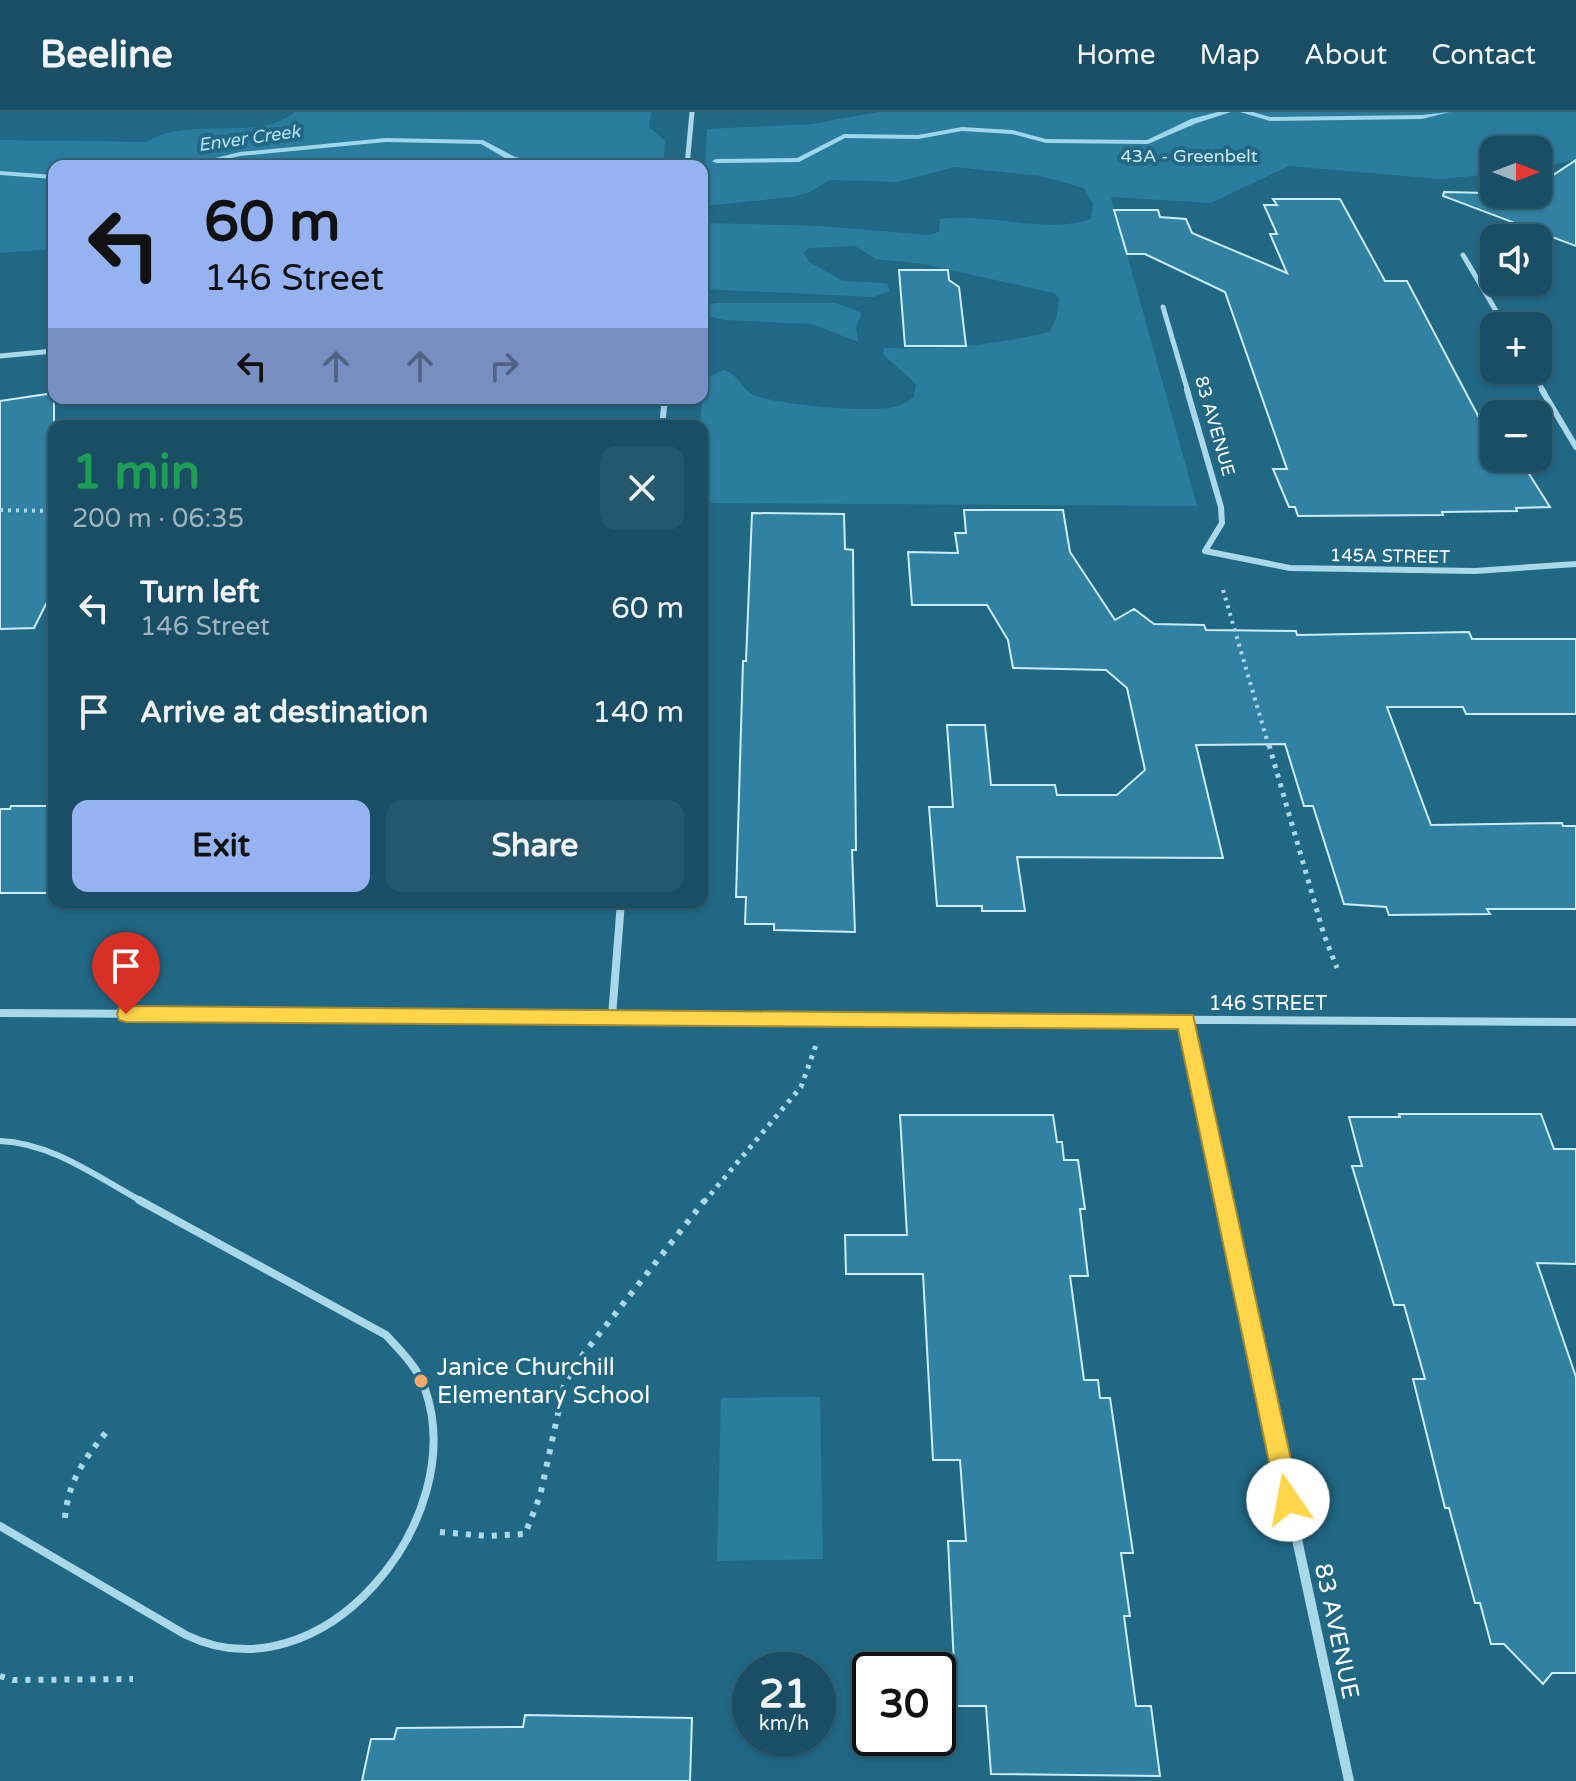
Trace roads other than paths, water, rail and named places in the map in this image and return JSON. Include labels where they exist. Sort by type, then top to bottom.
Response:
[{"type":"street","points":[[688,160],[692,112]]},
{"type":"street","points":[[1463,255],[1497,312]]},
{"type":"street","name":"83 AVENUE","points":[[1163,307],[1223,515],[1222,523],[1205,551]]},
{"type":"street","points":[[0,356],[48,352]]},
{"type":"street","points":[[1539,384],[1576,447]]},
{"type":"street","name":"145A STREET","points":[[1205,551],[1290,568],[1475,571],[1576,564]]},
{"type":"street","points":[[612,1016],[621,908]]},
{"type":"street","name":"146 STREET","points":[[0,1013],[1576,1022]]},
{"type":"street","name":"83 AVENUE","points":[[1186,1021],[1349,1781]]},
{"type":"lane","points":[[0,1141],[24,1142],[46,1149],[386,1335],[410,1360],[427,1392],[432,1422],[432,1457],[415,1530],[387,1571],[330,1625],[278,1645],[248,1649],[219,1648],[184,1633],[0,1526]]},
{"type":"waterway","name":"Enver Creek","points":[[716,161],[799,160],[844,136],[918,137],[962,129],[1012,132],[1046,141],[1148,142],[1194,121],[1227,112]]},
{"type":"waterway","name":"Enver Creek","points":[[1244,112],[1270,119],[1422,117],[1446,112]]},
{"type":"waterway","name":"Enver Creek","points":[[213,160],[240,154],[386,140],[483,142],[518,160]]},
{"type":"waterway","name":"Enver Creek","points":[[0,173],[48,176]]},
{"type":"place","name":"Janice Churchill Elementary School","points":[[421,1381]]},
{"type":"park label","name":"43A - Greenbelt","points":[[1189,156]]}]
